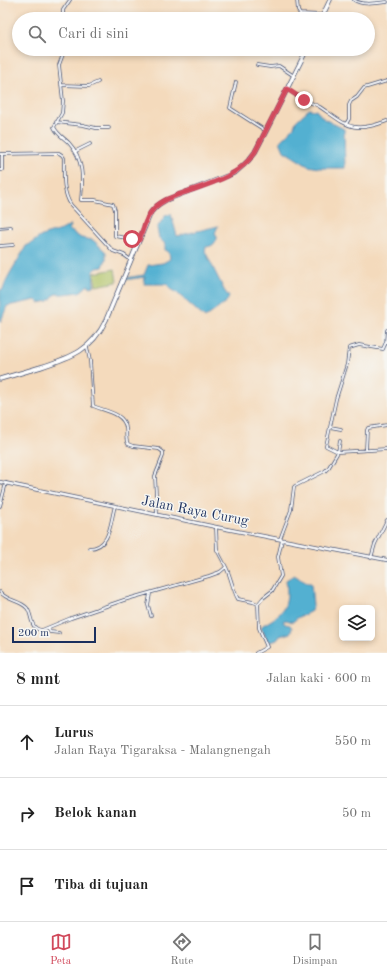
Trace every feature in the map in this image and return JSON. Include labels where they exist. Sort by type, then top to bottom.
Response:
[{"type":"main road","points":[[324,12],[330,0]]},
{"type":"main road","points":[[0,379],[70,357],[87,347],[98,335],[104,324],[150,215],[158,205],[174,196],[236,172],[252,157],[304,56]]},
{"type":"street","points":[[63,12],[70,0]]},
{"type":"street","points":[[297,0],[299,12]]},
{"type":"street","points":[[354,0],[363,3],[387,2]]},
{"type":"street","points":[[62,56],[59,63],[62,113],[61,117],[56,122],[55,130],[76,151],[82,171],[81,200],[95,200],[113,204],[115,210],[115,236],[139,240]]},
{"type":"street","points":[[257,65],[270,67],[279,66],[294,76]]},
{"type":"street","points":[[346,124],[349,119],[349,105],[351,101],[357,97],[364,88],[387,81]]},
{"type":"street","points":[[61,85],[89,86],[98,82]]},
{"type":"street","points":[[236,82],[230,108],[259,128],[266,131]]},
{"type":"street","points":[[287,89],[299,98],[318,106],[334,118],[357,128],[368,128],[387,121]]},
{"type":"street","points":[[56,122],[96,128],[109,128]]},
{"type":"street","points":[[76,151],[90,144]]},
{"type":"street","points":[[0,170],[2,170],[1,154],[59,153],[62,155],[64,158],[65,192],[66,198],[70,205],[113,251],[124,255],[130,260]]},
{"type":"street","points":[[0,228],[11,227]]},
{"type":"street","points":[[0,246],[13,245]]},
{"type":"street","points":[[387,330],[386,342],[383,349],[359,345],[349,348],[347,364],[336,399],[326,446],[338,452],[387,449]]},
{"type":"street","points":[[87,347],[90,361],[93,406],[121,417],[125,424],[126,440],[128,444],[159,449],[163,452],[156,476],[157,514]]},
{"type":"street","points":[[366,450],[368,428],[387,425]]},
{"type":"street","points":[[330,427],[341,429]]},
{"type":"street","points":[[256,653],[267,647],[259,628],[258,604],[272,591],[281,576],[278,557],[281,540],[291,510],[294,487],[300,482],[325,471],[330,467],[338,452],[340,441]]},
{"type":"street","name":"Jalan Raya Curug","points":[[0,482],[216,527],[387,560]]},
{"type":"street","points":[[0,506],[6,483]]},
{"type":"street","points":[[89,548],[99,546],[106,540],[115,505]]},
{"type":"street","points":[[371,558],[375,544],[387,520]]},
{"type":"street","points":[[216,527],[217,550],[233,582],[238,599],[258,604]]},
{"type":"street","points":[[0,592],[3,596],[26,607],[29,611],[34,628],[42,630],[124,600],[209,576],[220,572],[226,567]]},
{"type":"street","points":[[150,593],[148,605],[151,616]]},
{"type":"street","points":[[48,628],[50,632],[59,633]]},
{"type":"green space","points":[[115,269],[117,282],[96,286],[94,273]]},
{"type":"water","points":[[309,109],[316,110],[324,119],[344,129],[345,168],[319,168],[308,166],[284,151],[280,141],[294,127],[296,121]]},
{"type":"water","points":[[171,214],[177,236],[218,226],[215,233],[217,237],[215,241],[212,245],[206,247],[205,251],[229,297],[228,300],[205,318],[167,284],[144,284],[145,277],[124,280],[125,278],[144,275],[148,265],[163,263],[170,259],[169,252],[165,250],[165,244],[159,238],[157,228],[165,216]]},
{"type":"water","points":[[70,224],[71,227],[68,229],[81,238],[93,240],[106,252],[106,259],[103,267],[97,268],[93,272],[94,285],[91,287],[88,285],[80,292],[55,294],[49,301],[39,303],[36,300],[7,306],[0,321],[0,290],[3,289],[10,273],[26,246],[44,235],[64,229]]},
{"type":"water","points":[[294,575],[307,583],[311,583],[313,606],[311,611],[293,622],[286,620],[283,621],[292,628],[290,633],[280,636],[277,640],[271,642],[267,640],[261,627],[281,612],[286,602],[286,580]]},
{"type":"route","points":[[132,239],[139,240],[151,212],[161,203],[174,196],[227,176],[236,172],[242,167],[255,152],[287,89],[304,100]]}]
